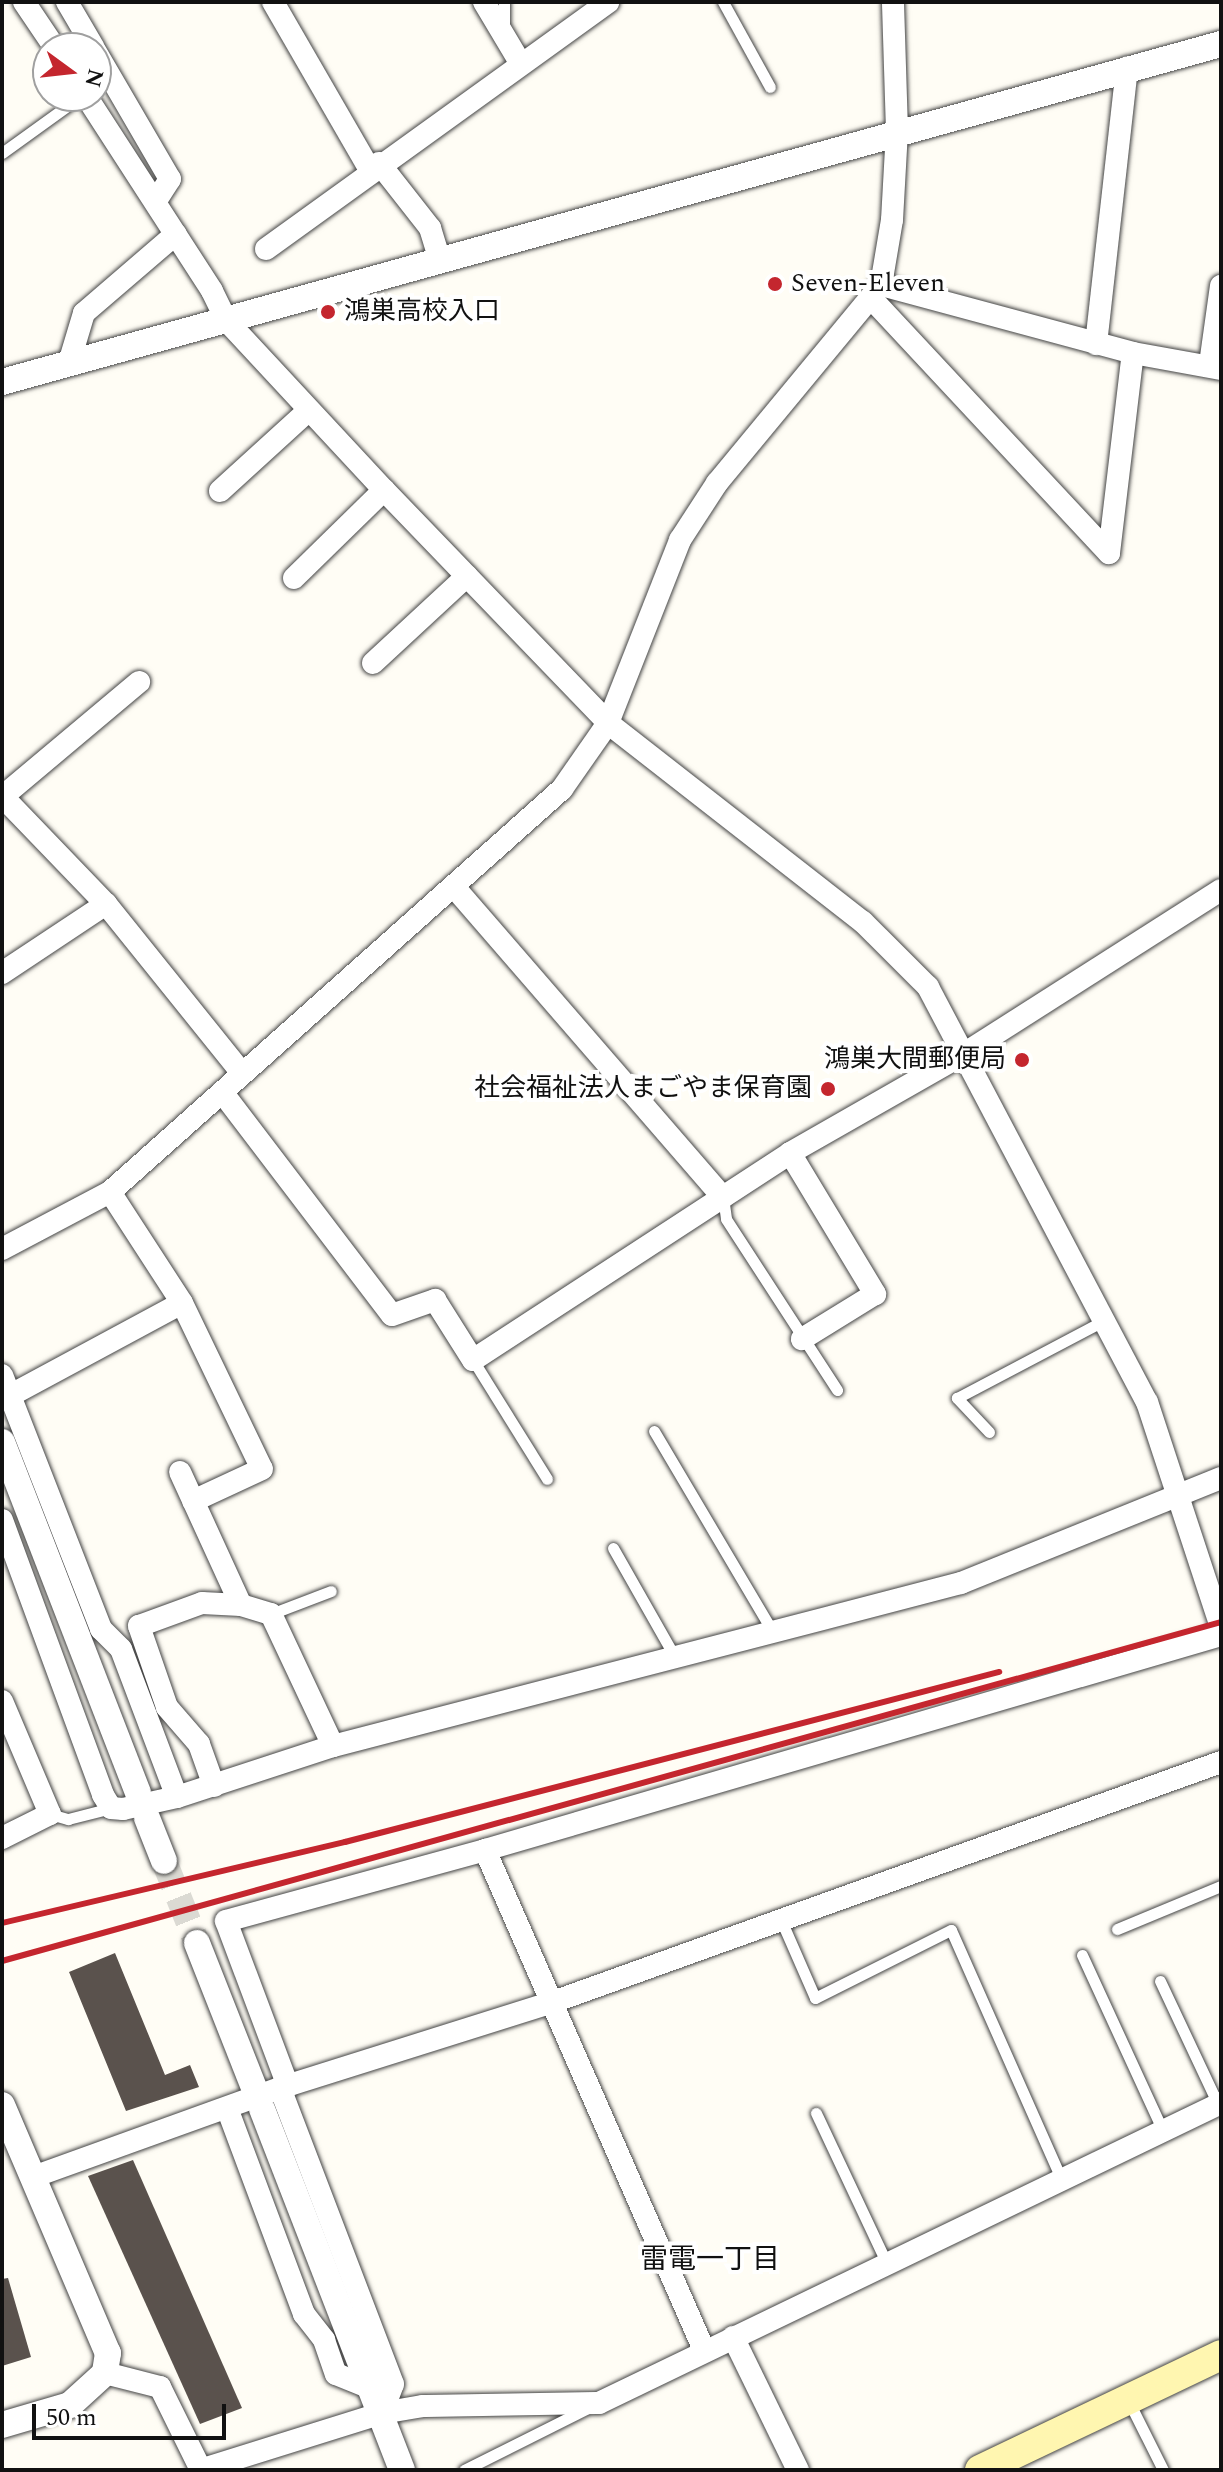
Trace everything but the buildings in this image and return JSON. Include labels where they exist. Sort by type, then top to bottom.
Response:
[{"type":"main road","points":[[980,2470],[1221,2355]]},
{"type":"street","points":[[24,2],[44,32]]},
{"type":"street","points":[[67,2],[84,32]]},
{"type":"street","points":[[273,2],[374,167],[430,228],[440,260]]},
{"type":"street","points":[[484,2],[521,64]]},
{"type":"street","points":[[266,249],[374,167],[608,2]]},
{"type":"street","points":[[2,1249],[110,1192],[455,888],[562,789],[608,723],[680,540],[717,483],[876,291],[892,220],[897,131],[893,2]]},
{"type":"street","points":[[2,382],[897,131],[1221,44]]},
{"type":"street","points":[[1096,344],[1127,68]]},
{"type":"street","points":[[112,79],[170,179],[155,202]]},
{"type":"street","points":[[94,112],[176,234],[226,320],[384,490],[608,723],[863,922],[928,987],[1106,1319],[1147,1402],[1221,1627]]},
{"type":"street","points":[[69,363],[84,313],[176,234]]},
{"type":"street","points":[[876,291],[1133,353],[1216,366],[1221,286]]},
{"type":"street","points":[[876,291],[1109,553],[1133,353]]},
{"type":"street","points":[[220,491],[309,410]]},
{"type":"street","points":[[294,578],[384,490]]},
{"type":"street","points":[[373,663],[467,576]]},
{"type":"street","points":[[139,682],[2,797],[106,904],[242,1073]]},
{"type":"street","points":[[455,888],[723,1197]]},
{"type":"street","points":[[222,1092],[392,1315],[435,1300],[473,1360],[790,1153],[965,1053],[1221,890]]},
{"type":"street","points":[[2,973],[106,904]]},
{"type":"street","points":[[790,1153],[875,1294],[802,1339]]},
{"type":"street","points":[[110,1192],[182,1303],[262,1469],[193,1501]]},
{"type":"street","points":[[177,1797],[121,1649],[101,1629],[6,1385],[182,1303]]},
{"type":"street","points":[[2,1442],[138,1793]]},
{"type":"street","points":[[180,1472],[241,1605]]},
{"type":"street","points":[[2,1520],[111,1808],[177,1797],[333,1746],[961,1583],[1221,1478]]},
{"type":"street","points":[[214,1786],[199,1744],[167,1707],[139,1626],[202,1603],[241,1605],[271,1614],[333,1746]]},
{"type":"street","points":[[402,2470],[271,2093],[226,1921],[485,1850],[1221,1635]]},
{"type":"street","points":[[2,1701],[10,1743],[50,1814],[2,1838]]},
{"type":"street","points":[[33,2177],[271,2093],[553,2002],[1221,1762]]},
{"type":"street","points":[[147,1818],[164,1861]]},
{"type":"street","points":[[485,1850],[704,2350]]},
{"type":"street","points":[[197,1943],[271,2093]]},
{"type":"street","points":[[227,2108],[304,2314],[324,2340],[336,2374],[377,2401],[423,2406],[599,2403],[704,2350],[1164,2133],[1219,2103]]},
{"type":"street","points":[[2,2105],[108,2353],[105,2373],[70,2405],[2,2425]]},
{"type":"street","points":[[733,2337],[798,2470]]},
{"type":"street","points":[[105,2373],[160,2387],[200,2470],[377,2401]]},
{"type":"lane","points":[[504,2],[505,36]]},
{"type":"lane","points":[[723,2],[770,87]]},
{"type":"lane","points":[[2,153],[60,112]]},
{"type":"lane","points":[[723,1197],[726,1219],[837,1390]]},
{"type":"lane","points":[[989,1432],[957,1398],[1106,1319]]},
{"type":"lane","points":[[473,1360],[547,1479]]},
{"type":"lane","points":[[654,1431],[773,1632]]},
{"type":"lane","points":[[613,1548],[675,1657]]},
{"type":"lane","points":[[271,1614],[331,1591]]},
{"type":"lane","points":[[50,1814],[68,1819],[111,1808]]},
{"type":"lane","points":[[1117,1929],[1221,1886]]},
{"type":"lane","points":[[781,1920],[815,1998],[951,1930],[1062,2182]]},
{"type":"lane","points":[[1082,1955],[1164,2133]]},
{"type":"lane","points":[[1160,1981],[1219,2103]]},
{"type":"lane","points":[[816,2113],[887,2264]]},
{"type":"lane","points":[[1128,2400],[1163,2470]]},
{"type":"lane","points":[[464,2470],[599,2403]]},
{"type":"tunnel","points":[[164,1861],[197,1943]]},
{"type":"railway","points":[[2,1961],[1221,1622]]},
{"type":"railway","points":[[2,1923],[345,1842],[999,1672]]},
{"type":"place","name":"Seven-Eleven","points":[[775,284]]},
{"type":"place","name":"鴻巣高校入口","points":[[328,312]]},
{"type":"place","name":"鴻巣大間郵便局","points":[[1022,1060]]},
{"type":"place","name":"社会福祉法人まごやま保育園","points":[[828,1089]]},
{"type":"district","name":"雷電一丁目","points":[[710,2260]]}]
